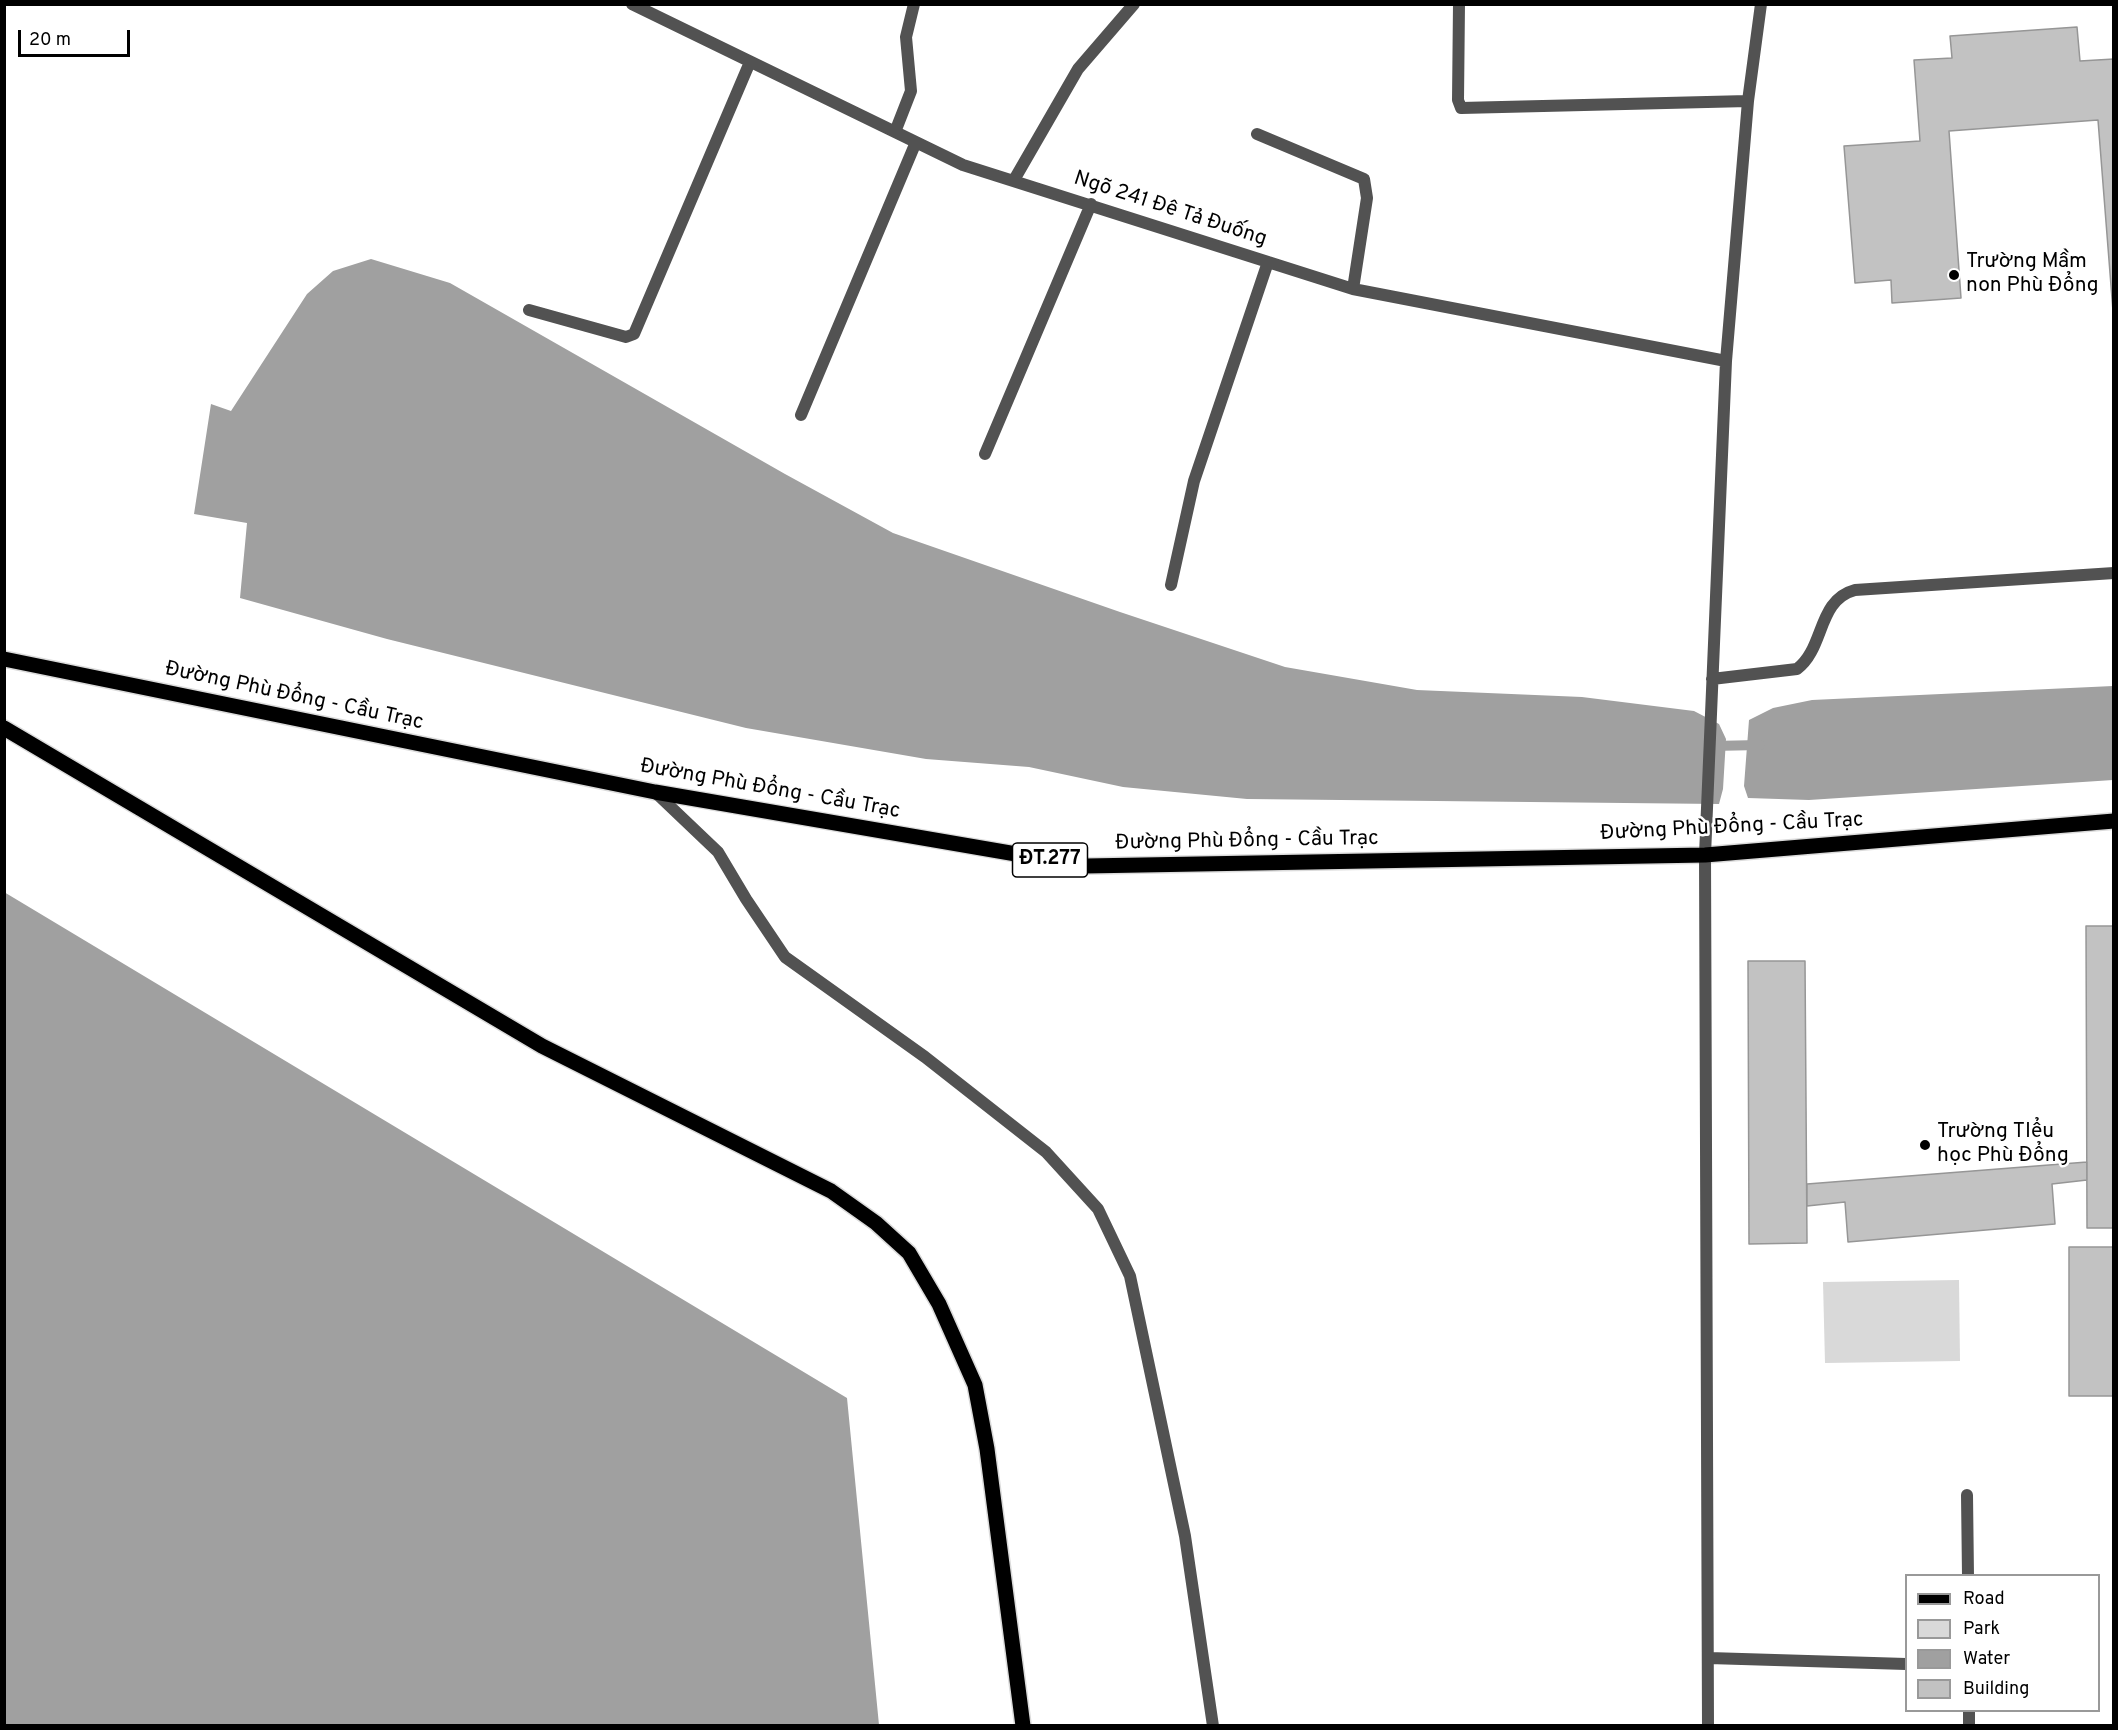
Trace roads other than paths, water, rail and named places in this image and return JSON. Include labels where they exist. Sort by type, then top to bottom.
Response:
[{"type":"main road","name":"Đường Phù Đổng - Cầu Trạc","points":[[4,659],[655,792],[1086,866],[1705,855],[2114,821]]},
{"type":"main road","points":[[4,728],[542,1046],[831,1191],[876,1223],[909,1253],[959,1343],[975,1385],[987,1449],[1023,1725]]},
{"type":"street","name":"Ngõ 241 Đê Tả Đuống","points":[[632,4],[963,165],[1353,289],[1726,361]]},
{"type":"street","points":[[895,132],[911,91],[906,37],[914,4]]},
{"type":"street","points":[[1014,180],[1078,69],[1134,4]]},
{"type":"street","points":[[1459,4],[1458,100],[1461,108],[1749,100]]},
{"type":"street","points":[[1708,1725],[1705,855],[1726,361],[1749,100],[1761,4]]},
{"type":"street","points":[[529,310],[626,337],[634,333],[750,62]]},
{"type":"street","points":[[1257,134],[1364,179],[1367,198],[1353,289]]},
{"type":"street","points":[[801,415],[916,142]]},
{"type":"street","points":[[985,454],[1091,204]]},
{"type":"street","points":[[1171,585],[1194,481],[1268,262]]},
{"type":"street","points":[[1712,679],[1797,669],[1815,649],[1832,604],[1843,594],[1855,590],[2114,573]]},
{"type":"street","points":[[655,792],[718,852],[785,957],[925,1057],[1046,1152],[1098,1209],[1130,1276],[1185,1536],[1213,1725]]},
{"type":"street","points":[[1966,1495],[1968,1574]]},
{"type":"street","points":[[1709,1658],[1905,1664]]},
{"type":"water","points":[[371,259],[450,283],[893,533],[1120,612],[1285,667],[1417,690],[1582,697],[1694,711],[1719,724],[1726,739],[1723,789],[1719,804],[1247,799],[1123,787],[1029,767],[926,759],[746,728],[387,639],[240,598],[247,523],[194,514],[211,404],[231,411],[307,294],[333,271]]},
{"type":"water","points":[[2113,686],[2113,780],[1809,800],[1748,798],[1744,786],[1749,720],[1773,708],[1812,700]]},
{"type":"water","points":[[4,892],[847,1398],[879,1725],[5,1725]]},
{"type":"waterway","points":[[1712,746],[1760,745]]},
{"type":"place","name":"Trường Mầm non Phù Đổng","points":[[1954,275]]},
{"type":"place","name":"Trường TIểu học Phù Đổng","points":[[1925,1145]]}]
